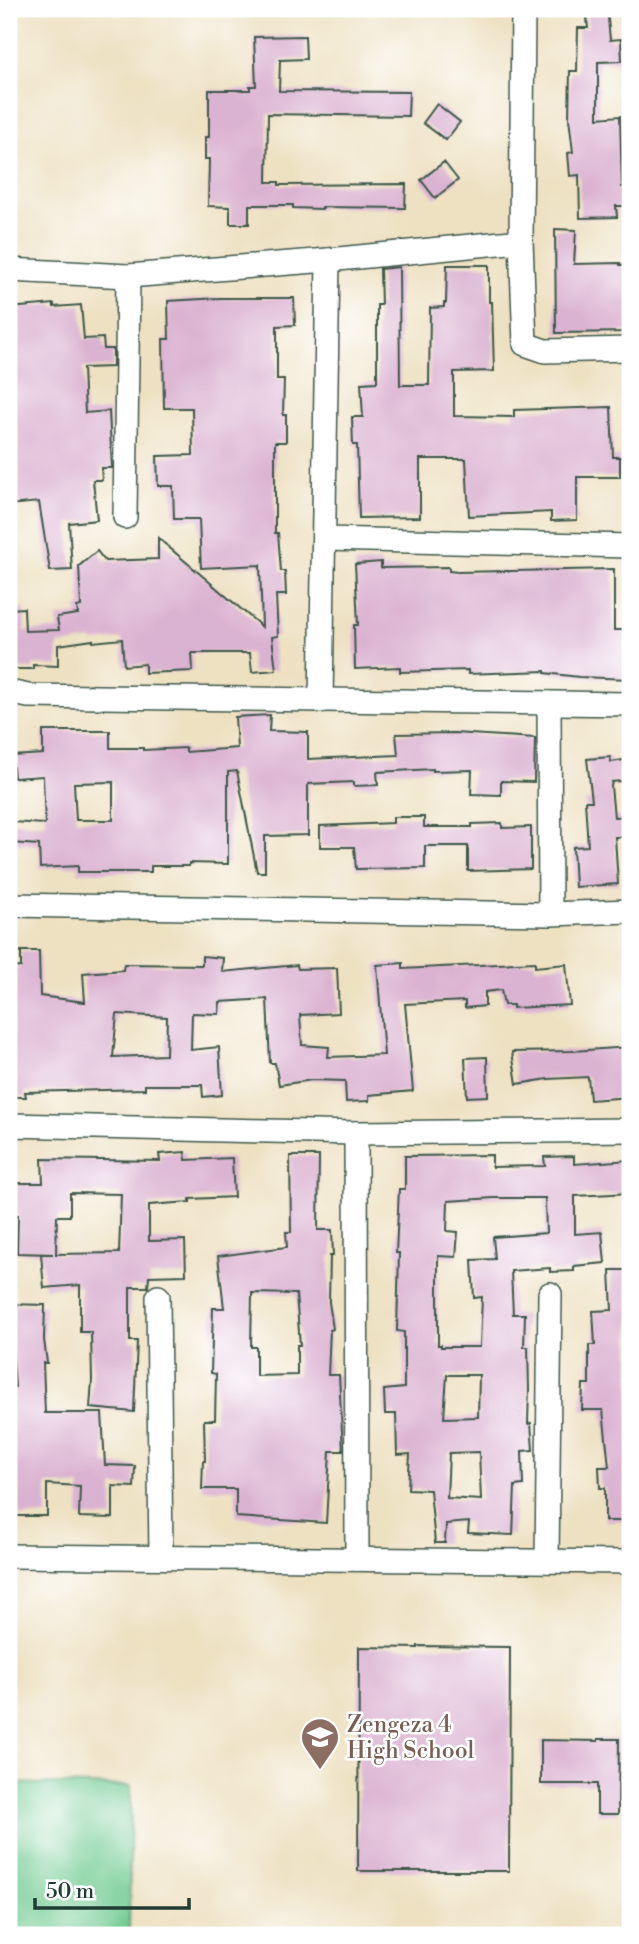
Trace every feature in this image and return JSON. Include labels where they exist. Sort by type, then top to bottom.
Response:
[{"type":"street","points":[[523,9],[521,241],[525,344],[545,351],[630,349]]},
{"type":"street","points":[[9,270],[128,276],[521,241]]},
{"type":"street","points":[[321,701],[328,260]]},
{"type":"street","points":[[125,517],[128,276]]},
{"type":"street","points":[[324,539],[630,546]]},
{"type":"street","points":[[9,692],[29,696],[630,704]]},
{"type":"street","points":[[549,703],[550,914]]},
{"type":"street","points":[[9,905],[550,914],[630,911]]},
{"type":"street","points":[[9,1125],[356,1133],[630,1130]]},
{"type":"street","points":[[356,1133],[357,1559]]},
{"type":"street","points":[[547,1561],[550,1294]]},
{"type":"street","points":[[158,1297],[161,1557]]},
{"type":"street","points":[[9,1556],[630,1562]]},
{"type":"green space","points":[[9,1783],[131,1786],[129,1935],[9,1935]]},
{"type":"building","points":[[586,9],[607,9],[610,40],[621,39],[622,61],[598,62],[598,118],[620,116],[624,206],[616,206],[617,217],[580,218],[579,175],[570,176],[568,153],[573,152],[569,118],[570,71],[577,71],[578,28],[588,28]]},
{"type":"building","points":[[305,36],[306,59],[280,60],[279,91],[409,92],[408,116],[268,114],[267,182],[279,182],[279,185],[406,184],[405,208],[322,209],[293,208],[293,205],[249,205],[249,224],[230,224],[230,207],[208,206],[209,159],[205,159],[205,137],[209,137],[209,90],[250,90],[250,86],[256,86],[254,37]]},
{"type":"building","points":[[437,104],[460,122],[446,140],[423,123]]},
{"type":"building","points":[[444,162],[458,180],[435,198],[421,180]]},
{"type":"building","points":[[555,229],[576,230],[574,264],[630,265],[630,332],[556,333]]},
{"type":"building","points":[[447,265],[489,265],[489,302],[492,302],[494,371],[454,372],[454,416],[514,417],[514,410],[611,407],[613,457],[620,457],[620,477],[577,477],[577,520],[551,521],[551,512],[469,516],[466,459],[420,459],[420,517],[359,518],[357,445],[353,445],[352,417],[363,417],[361,383],[377,382],[380,269],[399,267],[400,385],[429,385],[430,308],[444,307],[446,303]]},
{"type":"building","points":[[294,298],[295,325],[277,326],[277,379],[284,379],[283,415],[286,415],[286,442],[275,442],[275,533],[278,533],[281,571],[285,571],[286,595],[276,595],[278,636],[272,637],[276,670],[252,672],[250,653],[192,653],[193,671],[145,673],[145,664],[124,666],[122,639],[58,645],[58,666],[33,665],[33,669],[9,669],[9,609],[24,608],[25,631],[59,630],[57,617],[78,614],[77,607],[81,606],[79,566],[97,551],[105,561],[158,559],[158,538],[262,627],[260,565],[201,568],[199,519],[174,519],[173,486],[158,486],[157,456],[193,455],[192,408],[164,408],[163,339],[169,339],[168,301]]},
{"type":"building","points":[[54,304],[54,307],[81,305],[84,339],[103,338],[104,349],[113,349],[113,367],[83,368],[85,413],[109,411],[112,468],[101,468],[102,480],[93,480],[97,520],[69,523],[72,570],[50,571],[39,502],[9,505],[9,308]]},
{"type":"building","points":[[381,562],[381,568],[449,567],[449,571],[458,572],[614,569],[614,630],[630,630],[630,679],[579,677],[545,671],[468,674],[468,670],[400,672],[400,667],[355,669],[354,625],[358,625],[355,564]]},
{"type":"building","points":[[270,715],[269,731],[308,732],[308,759],[398,755],[396,734],[454,733],[535,738],[534,782],[501,781],[501,795],[471,794],[472,770],[433,769],[377,772],[378,785],[354,786],[354,782],[308,784],[308,835],[265,836],[265,872],[257,872],[237,771],[228,772],[228,864],[151,866],[151,872],[78,872],[78,866],[40,868],[39,845],[11,843],[12,822],[45,824],[43,776],[14,778],[12,756],[43,754],[43,731],[110,731],[110,748],[186,748],[186,752],[237,748],[235,717]],"holes":[[[113,782],[113,820],[76,820],[74,783]]]},
{"type":"building","points":[[610,757],[611,762],[630,759],[630,780],[612,782],[611,786],[614,817],[630,816],[630,837],[615,837],[618,884],[575,887],[573,847],[588,846],[585,801],[592,801],[587,759]]},
{"type":"building","points":[[393,817],[424,817],[424,827],[472,827],[472,824],[502,823],[502,828],[531,827],[531,869],[468,871],[468,846],[425,846],[425,868],[356,869],[354,847],[320,847],[320,826],[393,823]]},
{"type":"building","points":[[21,951],[39,951],[40,996],[85,1002],[83,973],[123,970],[124,964],[202,965],[202,956],[223,958],[222,972],[297,965],[298,969],[337,968],[339,1013],[300,1015],[302,1045],[329,1047],[328,1057],[384,1055],[377,965],[403,963],[403,969],[535,962],[535,967],[566,964],[570,1005],[513,1008],[513,1005],[504,1005],[501,990],[485,992],[485,1006],[465,1008],[465,1001],[405,1004],[413,1091],[369,1095],[369,1101],[346,1102],[345,1081],[312,1080],[279,1085],[275,1063],[270,1063],[267,999],[220,1002],[219,1014],[192,1013],[191,1050],[219,1047],[222,1095],[203,1097],[202,1085],[145,1085],[145,1089],[25,1092],[26,1097],[9,1097],[9,968],[21,967]],"holes":[[[117,1014],[167,1017],[166,1055],[113,1057]]]},
{"type":"building","points":[[630,1047],[630,1097],[590,1100],[588,1077],[517,1084],[512,1052]]},
{"type":"building","points":[[487,1057],[488,1096],[467,1097],[465,1058]]},
{"type":"building","points":[[185,1152],[186,1160],[232,1158],[234,1197],[190,1199],[190,1202],[149,1205],[149,1241],[185,1240],[186,1275],[149,1276],[148,1287],[130,1287],[130,1341],[137,1341],[134,1412],[90,1408],[91,1332],[80,1332],[80,1285],[44,1288],[41,1254],[53,1254],[17,1253],[18,1215],[12,1215],[12,1183],[43,1183],[42,1159],[160,1161],[159,1154]],"holes":[[[70,1193],[121,1194],[119,1253],[56,1254],[57,1216],[70,1216]]]},
{"type":"building","points":[[492,1155],[492,1167],[545,1166],[544,1157],[574,1156],[574,1164],[630,1160],[630,1193],[575,1196],[575,1234],[602,1232],[605,1263],[574,1266],[574,1271],[550,1272],[550,1268],[511,1271],[513,1314],[525,1314],[528,1424],[531,1423],[533,1450],[522,1451],[523,1485],[515,1486],[513,1535],[468,1533],[469,1522],[446,1524],[445,1543],[435,1543],[430,1490],[408,1489],[410,1454],[397,1455],[396,1414],[385,1414],[384,1390],[404,1388],[404,1332],[397,1331],[399,1253],[396,1253],[399,1189],[405,1189],[405,1156]],"holes":[[[545,1198],[546,1233],[493,1237],[495,1259],[472,1260],[474,1298],[482,1297],[480,1347],[441,1347],[438,1345],[438,1256],[456,1257],[458,1232],[447,1231],[448,1201]],[[447,1375],[479,1375],[478,1417],[444,1418]],[[479,1452],[481,1500],[447,1498],[449,1453]]]},
{"type":"building","points":[[290,1156],[319,1156],[318,1230],[332,1230],[329,1302],[333,1329],[330,1330],[328,1375],[339,1375],[343,1451],[330,1451],[326,1523],[236,1517],[236,1489],[202,1489],[205,1461],[204,1420],[215,1420],[216,1374],[211,1373],[213,1308],[224,1308],[218,1256],[287,1247],[286,1232],[291,1232]],"holes":[[[252,1293],[296,1294],[300,1345],[297,1345],[297,1375],[256,1376],[256,1347],[251,1347]]]},
{"type":"building","points":[[610,1270],[630,1270],[630,1521],[605,1521],[605,1488],[600,1488],[599,1467],[609,1467],[603,1410],[582,1410],[583,1384],[589,1384],[589,1345],[595,1345],[593,1311],[612,1310]]},
{"type":"building","points":[[9,1304],[45,1305],[45,1413],[102,1413],[105,1465],[135,1466],[134,1487],[113,1486],[113,1518],[79,1517],[80,1486],[47,1484],[47,1516],[14,1516],[15,1482],[9,1482],[10,1388],[15,1387]]},
{"type":"building","points":[[359,1647],[510,1647],[509,1871],[358,1871]]},
{"type":"building","points":[[619,1739],[618,1814],[597,1814],[597,1784],[541,1784],[541,1740]]},
{"type":"place","name":"Zengeza 4 High School","points":[[320,1771]]}]
